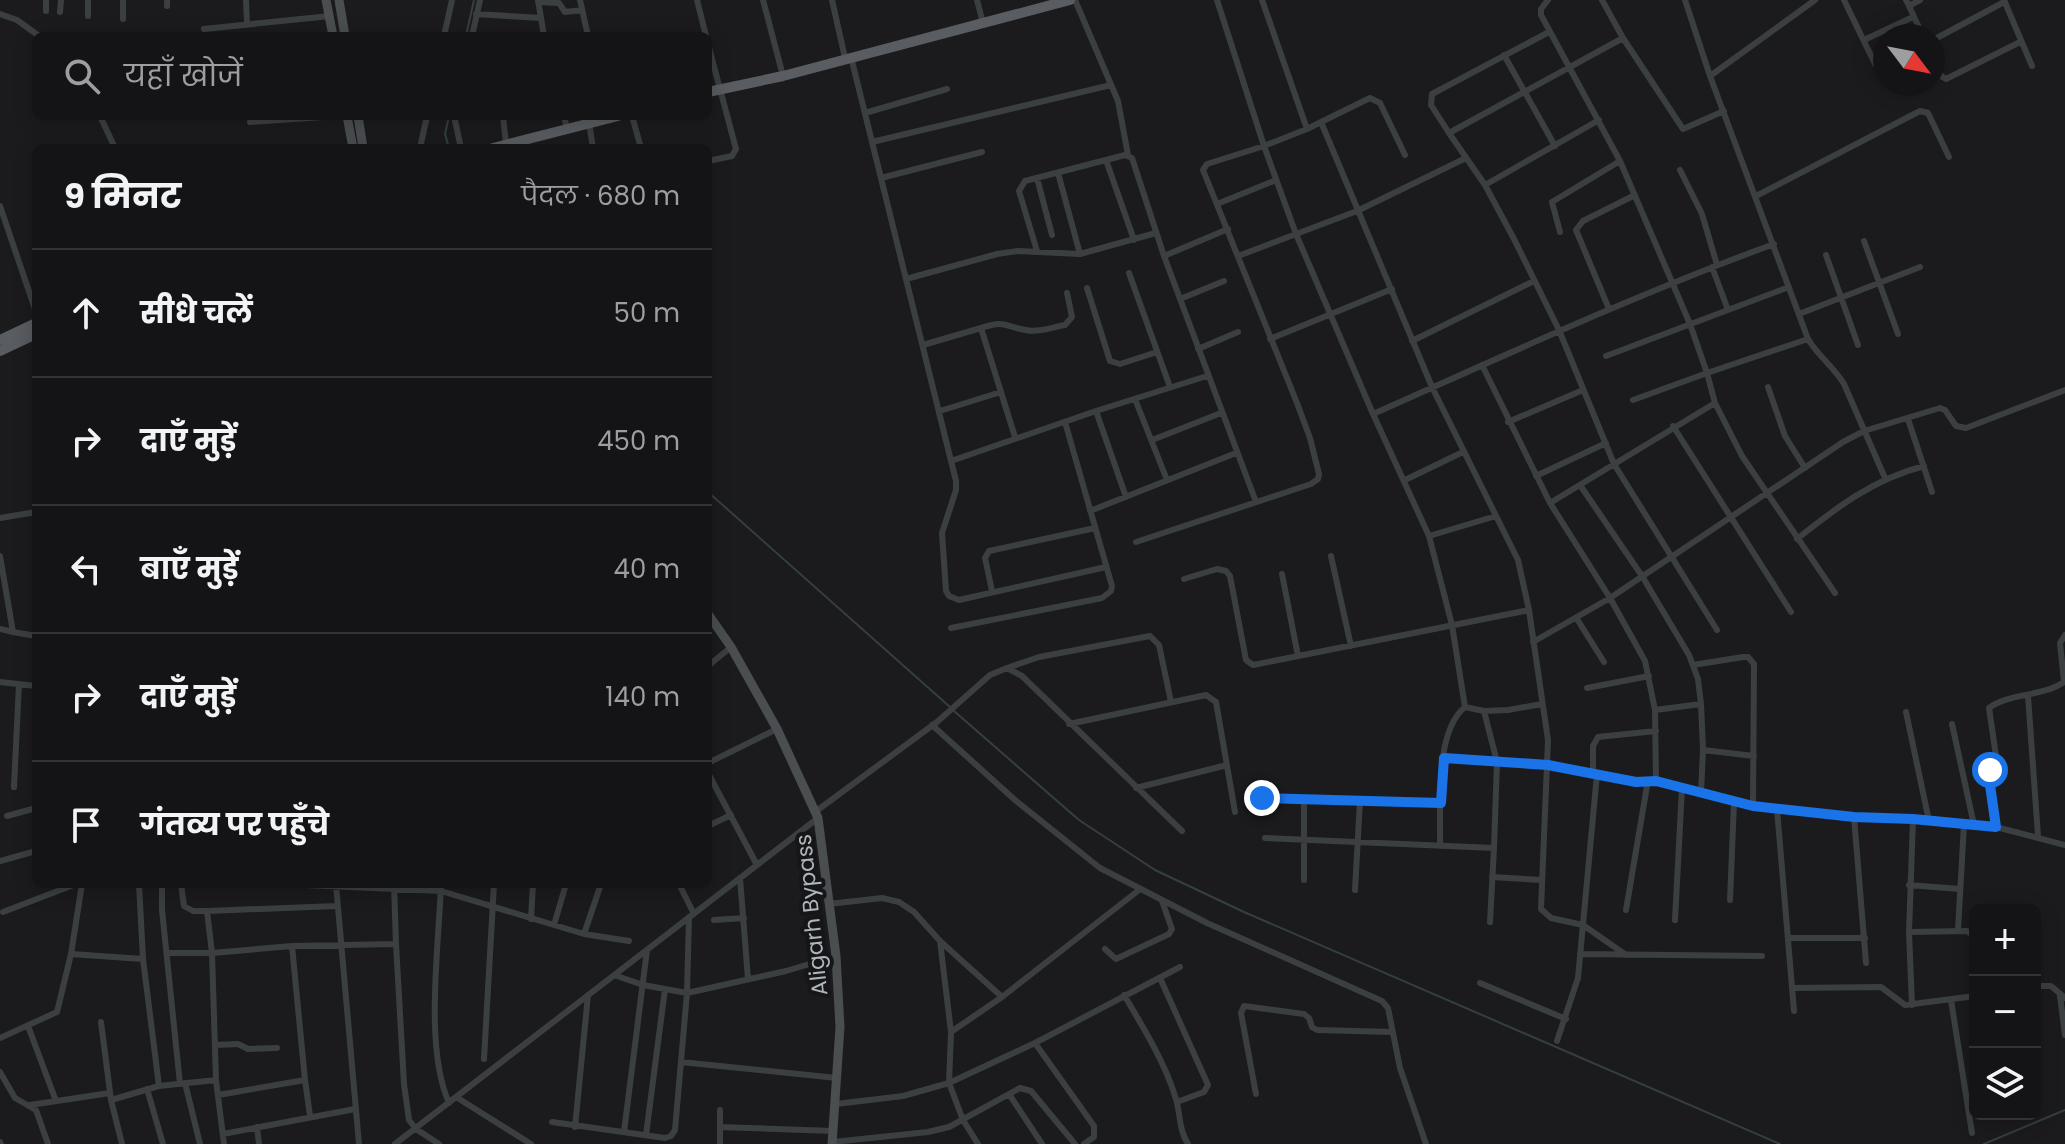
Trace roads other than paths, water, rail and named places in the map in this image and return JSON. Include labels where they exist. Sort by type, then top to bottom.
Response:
[{"type":"main road","points":[[326,0],[332,32]]},
{"type":"main road","points":[[339,0],[344,32]]},
{"type":"main road","points":[[713,90],[783,76],[1072,0]]},
{"type":"main road","points":[[348,120],[352,144]]},
{"type":"main road","points":[[359,120],[362,144]]},
{"type":"main road","points":[[510,144],[597,120]]},
{"type":"main road","points":[[0,340],[32,325]]},
{"type":"main road","points":[[0,351],[32,336]]},
{"type":"main road","name":"Aligarh Bypass","points":[[712,620],[777,729],[816,815],[836,956],[840,1027],[832,1143]]},
{"type":"street","points":[[46,0],[46,11]]},
{"type":"street","points":[[60,12],[61,0]]},
{"type":"street","points":[[88,0],[88,16]]},
{"type":"street","points":[[123,0],[123,19]]},
{"type":"street","points":[[246,0],[247,24]]},
{"type":"street","points":[[445,32],[452,0]]},
{"type":"street","points":[[473,32],[480,0]]},
{"type":"street","points":[[580,0],[587,32]]},
{"type":"street","points":[[697,0],[705,32]]},
{"type":"street","points":[[763,0],[783,76]]},
{"type":"street","points":[[977,0],[983,23]]},
{"type":"street","points":[[1072,0],[1123,116],[1128,155],[1132,158],[1207,376],[1256,502]]},
{"type":"street","points":[[1217,0],[1296,234],[1429,536],[1452,625],[1465,707]]},
{"type":"street","points":[[1262,0],[1307,129]]},
{"type":"street","points":[[1548,0],[1541,9],[1549,32],[1620,161],[1690,324],[1715,403],[1742,456],[1835,593]]},
{"type":"street","points":[[1602,0],[1680,127],[1686,129],[1724,111]]},
{"type":"street","points":[[1685,0],[1710,76],[1808,339],[1815,352],[1838,373],[1885,478]]},
{"type":"street","points":[[1710,76],[1815,0]]},
{"type":"street","points":[[1844,0],[1873,60]]},
{"type":"street","points":[[1917,24],[1907,3],[1920,0]]},
{"type":"street","points":[[543,32],[538,1],[559,3],[565,12],[582,10]]},
{"type":"street","points":[[834,1],[865,113],[951,461],[956,490],[942,533],[946,591],[949,596],[959,600],[1106,567]]},
{"type":"street","points":[[1945,33],[2004,1],[2032,66]]},
{"type":"street","points":[[0,14],[17,20],[34,32]]},
{"type":"street","points":[[476,14],[540,18]]},
{"type":"street","points":[[204,29],[330,16]]},
{"type":"street","points":[[1864,40],[1913,17]]},
{"type":"street","points":[[1549,32],[1432,94],[1431,105],[1485,185],[1559,330],[1614,464],[1717,630]]},
{"type":"street","points":[[1449,133],[1623,38]]},
{"type":"street","points":[[1945,78],[2020,42]]},
{"type":"street","points":[[1504,55],[1555,146]]},
{"type":"street","points":[[872,142],[1111,85]]},
{"type":"street","points":[[865,113],[947,89]]},
{"type":"street","points":[[712,160],[732,156],[736,149],[713,90]]},
{"type":"street","points":[[1136,542],[1311,484],[1319,474],[1310,438],[1204,167],[1307,129],[1370,98],[1380,103],[1405,155]]},
{"type":"street","points":[[1756,196],[1920,111],[1928,113],[1949,157]]},
{"type":"street","points":[[102,120],[113,144]]},
{"type":"street","points":[[250,122],[279,120]]},
{"type":"street","points":[[421,144],[426,120]]},
{"type":"street","points":[[455,120],[460,144]]},
{"type":"street","points":[[498,144],[502,120]]},
{"type":"street","points":[[565,120],[567,129]]},
{"type":"street","points":[[633,120],[640,144]]},
{"type":"street","points":[[1485,185],[1599,120]]},
{"type":"street","points":[[1321,122],[1432,387],[1514,548],[1529,610],[1548,740],[1541,903],[1545,914],[1583,925],[1626,955]]},
{"type":"street","points":[[589,123],[592,144]]},
{"type":"street","points":[[881,178],[982,152]]},
{"type":"street","points":[[1037,251],[1019,191],[1025,181],[1128,155]]},
{"type":"street","points":[[1238,256],[1357,211],[1466,158]]},
{"type":"street","points":[[1106,160],[1134,240]]},
{"type":"street","points":[[1560,232],[1552,202],[1620,161]]},
{"type":"street","points":[[1680,170],[1702,214],[1728,310]]},
{"type":"street","points":[[1058,173],[1080,254]]},
{"type":"street","points":[[1037,178],[1052,235]]},
{"type":"street","points":[[1217,204],[1276,180]]},
{"type":"street","points":[[1609,309],[1576,230],[1583,221],[1635,195]]},
{"type":"street","points":[[0,206],[32,300]]},
{"type":"street","points":[[1164,256],[1228,229]]},
{"type":"street","points":[[906,279],[997,254],[1037,251],[1080,254],[1156,233]]},
{"type":"street","points":[[1864,241],[1898,334]]},
{"type":"street","points":[[1373,414],[1672,282],[1774,244]]},
{"type":"street","points":[[1826,255],[1858,345]]},
{"type":"street","points":[[1799,314],[1920,267]]},
{"type":"street","points":[[1129,273],[1170,387]]},
{"type":"street","points":[[1180,299],[1224,281]]},
{"type":"street","points":[[1412,341],[1534,281]]},
{"type":"street","points":[[1606,356],[1789,287]]},
{"type":"street","points":[[1087,288],[1110,361],[1120,364],[1157,352]]},
{"type":"street","points":[[1270,339],[1392,289]]},
{"type":"street","points":[[923,345],[998,323],[1008,323],[1027,331],[1065,325],[1072,317],[1067,293]]},
{"type":"street","points":[[981,328],[1015,437]]},
{"type":"street","points":[[1198,349],[1238,332]]},
{"type":"street","points":[[1633,400],[1808,339]]},
{"type":"street","points":[[1482,365],[1550,503],[1638,645],[1649,676],[1656,731],[1652,780],[1626,910]]},
{"type":"street","points":[[951,461],[1015,437],[1207,376]]},
{"type":"street","points":[[1768,387],[1785,436],[1805,468]]},
{"type":"street","points":[[1508,422],[1583,390]]},
{"type":"street","points":[[1533,642],[1610,598],[1731,515],[1864,431],[1940,408],[1945,410],[1956,426],[1966,428],[2065,390]]},
{"type":"street","points":[[940,411],[1001,392]]},
{"type":"street","points":[[1135,399],[1167,480]]},
{"type":"street","points":[[1550,503],[1715,403]]},
{"type":"street","points":[[1096,411],[1126,497]]},
{"type":"street","points":[[1152,440],[1221,413]]},
{"type":"street","points":[[1908,419],[1932,492]]},
{"type":"street","points":[[951,628],[1108,596],[1112,586],[1065,422]]},
{"type":"street","points":[[1673,426],[1791,612]]},
{"type":"street","points":[[1536,476],[1606,443]]},
{"type":"street","points":[[1405,480],[1463,452]]},
{"type":"street","points":[[1090,511],[1236,453]]},
{"type":"street","points":[[1797,539],[1839,506],[1885,478],[1924,466]]},
{"type":"street","points":[[1580,485],[1642,576],[1693,665],[1701,704],[1701,793]]},
{"type":"street","points":[[0,518],[32,513]]},
{"type":"street","points":[[1429,536],[1496,516]]},
{"type":"street","points":[[992,591],[985,558],[989,551],[1095,528]]},
{"type":"street","points":[[0,556],[13,632]]},
{"type":"street","points":[[1331,556],[1351,646]]},
{"type":"street","points":[[1184,579],[1217,569],[1226,571],[1230,576],[1246,660],[1253,665],[1529,610]]},
{"type":"street","points":[[1282,574],[1298,656]]},
{"type":"street","points":[[1577,619],[1604,662]]},
{"type":"street","points":[[0,629],[32,635]]},
{"type":"street","points":[[1996,827],[1989,778],[1996,756],[1988,712],[1994,704],[2028,696],[2064,682],[2060,643],[2065,635]]},
{"type":"street","points":[[395,1144],[412,1125],[447,1098],[456,1097],[757,865],[934,724],[990,675],[1039,657],[1150,636],[1159,645],[1171,702]]},
{"type":"street","points":[[712,663],[731,647]]},
{"type":"street","points":[[1693,665],[1743,657],[1752,660],[1753,806]]},
{"type":"street","points":[[1007,668],[1022,676],[1182,831]]},
{"type":"street","points":[[1587,688],[1649,676]]},
{"type":"street","points":[[0,682],[32,686]]},
{"type":"street","points":[[14,787],[19,684]]},
{"type":"street","points":[[1069,724],[1206,695],[1213,698],[1235,812]]},
{"type":"street","points":[[2028,696],[2038,836]]},
{"type":"street","points":[[1440,846],[1444,758],[1450,725],[1456,714],[1465,707],[1484,711],[1542,704]]},
{"type":"street","points":[[1655,710],[1701,704]]},
{"type":"street","points":[[1484,711],[1497,762],[1490,922]]},
{"type":"street","points":[[1906,712],[1929,821]]},
{"type":"street","points":[[934,724],[1073,849],[1100,868],[1162,901],[1375,997],[1388,1008],[1400,1068],[1426,1144]]},
{"type":"street","points":[[1952,724],[1974,825]]},
{"type":"street","points":[[712,761],[777,729]]},
{"type":"street","points":[[1557,1041],[1575,994],[1580,954],[1595,773],[1593,746],[1598,737],[1656,731]]},
{"type":"street","points":[[1703,750],[1754,756]]},
{"type":"street","points":[[1444,758],[1548,765],[1636,782],[1652,780],[1753,806],[1996,827],[2065,845]]},
{"type":"street","points":[[1136,788],[1227,765]]},
{"type":"street","points":[[712,780],[757,865]]},
{"type":"street","points":[[1675,920],[1682,788]]},
{"type":"street","points":[[1262,798],[1441,803]]},
{"type":"street","points":[[1304,799],[1304,880]]},
{"type":"street","points":[[1355,890],[1360,801]]},
{"type":"street","points":[[1730,900],[1734,802]]},
{"type":"street","points":[[7,816],[32,809]]},
{"type":"street","points":[[1777,809],[1794,1011]]},
{"type":"street","points":[[712,824],[731,815]]},
{"type":"street","points":[[1854,817],[1866,963]]},
{"type":"street","points":[[1912,1005],[1909,885],[1913,819]]},
{"type":"street","points":[[1958,930],[1964,824]]},
{"type":"street","points":[[1265,838],[1494,848]]},
{"type":"street","points":[[0,861],[32,852]]},
{"type":"street","points":[[1492,877],[1542,880]]},
{"type":"street","points":[[740,878],[748,979]]},
{"type":"street","points":[[1909,885],[1960,889]]},
{"type":"street","points":[[3,912],[68,888]]},
{"type":"street","points":[[0,1038],[57,1012],[71,954],[79,888]]},
{"type":"street","points":[[139,888],[143,959],[159,1086]]},
{"type":"street","points":[[162,888],[182,1083],[200,1144]]},
{"type":"street","points":[[182,888],[184,906],[193,911],[337,906]]},
{"type":"street","points":[[340,888],[337,906],[359,1144]]},
{"type":"street","points":[[439,1144],[412,1125],[404,1084],[394,888],[441,888],[584,934],[629,941]]},
{"type":"street","points":[[441,888],[436,1026],[447,1098]]},
{"type":"street","points":[[484,1059],[494,888]]},
{"type":"street","points":[[531,919],[533,888]]},
{"type":"street","points":[[554,925],[565,888]]},
{"type":"street","points":[[584,934],[600,888]]},
{"type":"street","points":[[552,1122],[665,1138],[675,1130],[692,916],[681,888]]},
{"type":"street","points":[[951,1032],[1002,997],[1139,890]]},
{"type":"street","points":[[829,904],[882,898],[899,902],[914,912],[940,941],[1002,997]]},
{"type":"street","points":[[1105,949],[1116,959],[1169,934],[1172,929],[1162,901]]},
{"type":"street","points":[[207,911],[212,953],[216,1080],[224,1144]]},
{"type":"street","points":[[714,920],[744,918]]},
{"type":"street","points":[[1909,932],[1958,930],[1969,934]]},
{"type":"street","points":[[1790,938],[1865,938]]},
{"type":"street","points":[[940,941],[951,1032],[949,1083],[963,1120],[978,1144]]},
{"type":"street","points":[[167,953],[396,944]]},
{"type":"street","points":[[292,946],[310,1116]]},
{"type":"street","points":[[624,1132],[647,950]]},
{"type":"street","points":[[71,954],[143,959]]},
{"type":"street","points":[[1580,954],[1762,956]]},
{"type":"street","points":[[614,975],[643,985],[687,993],[836,956]]},
{"type":"street","points":[[836,1104],[903,1096],[949,1083],[1035,1043],[1180,967]]},
{"type":"street","points":[[1160,978],[1208,1085],[1204,1092],[1177,1102]]},
{"type":"street","points":[[1480,983],[1566,1019]]},
{"type":"street","points":[[2041,986],[2051,986],[2063,997],[2065,1035]]},
{"type":"street","points":[[1792,988],[1881,987],[1901,1004],[1912,1005],[1969,997]]},
{"type":"street","points":[[646,1135],[665,989]]},
{"type":"street","points":[[575,1127],[588,995]]},
{"type":"street","points":[[1124,995],[1155,1050],[1177,1102],[1180,1127],[1188,1144]]},
{"type":"street","points":[[1951,1000],[1972,1133]]},
{"type":"street","points":[[1256,1094],[1241,1013],[1244,1006],[1304,1014],[1317,1030],[1393,1032]]},
{"type":"street","points":[[101,1022],[111,1096],[122,1144]]},
{"type":"street","points":[[28,1026],[56,1101]]},
{"type":"street","points":[[1035,1043],[1094,1126],[1094,1137],[1084,1144]]},
{"type":"street","points":[[215,1045],[238,1044],[248,1049],[277,1048]]},
{"type":"street","points":[[681,1062],[837,1078]]},
{"type":"street","points":[[0,1072],[15,1098],[30,1105],[39,1116],[48,1144]]},
{"type":"street","points":[[30,1105],[216,1080]]},
{"type":"street","points":[[218,1095],[305,1080]]},
{"type":"street","points":[[832,1143],[928,1132],[963,1120],[1020,1088],[1026,1088],[1075,1144]]},
{"type":"street","points":[[147,1089],[163,1144]]},
{"type":"street","points":[[1009,1094],[1042,1144]]},
{"type":"street","points":[[456,1097],[531,1144]]},
{"type":"street","points":[[223,1134],[355,1109]]},
{"type":"street","points":[[720,1110],[720,1144]]},
{"type":"street","points":[[257,1127],[259,1144]]},
{"type":"street","points":[[720,1127],[833,1131]]},
{"type":"waterway","points":[[467,32],[474,0]]},
{"type":"waterway","points":[[448,120],[445,134],[448,144]]},
{"type":"waterway","points":[[712,496],[950,707]]},
{"type":"waterway","points":[[954,711],[1079,820],[1155,870],[1244,912],[1780,1144]]},
{"type":"waterway","points":[[1984,1144],[2065,1110]]}]
